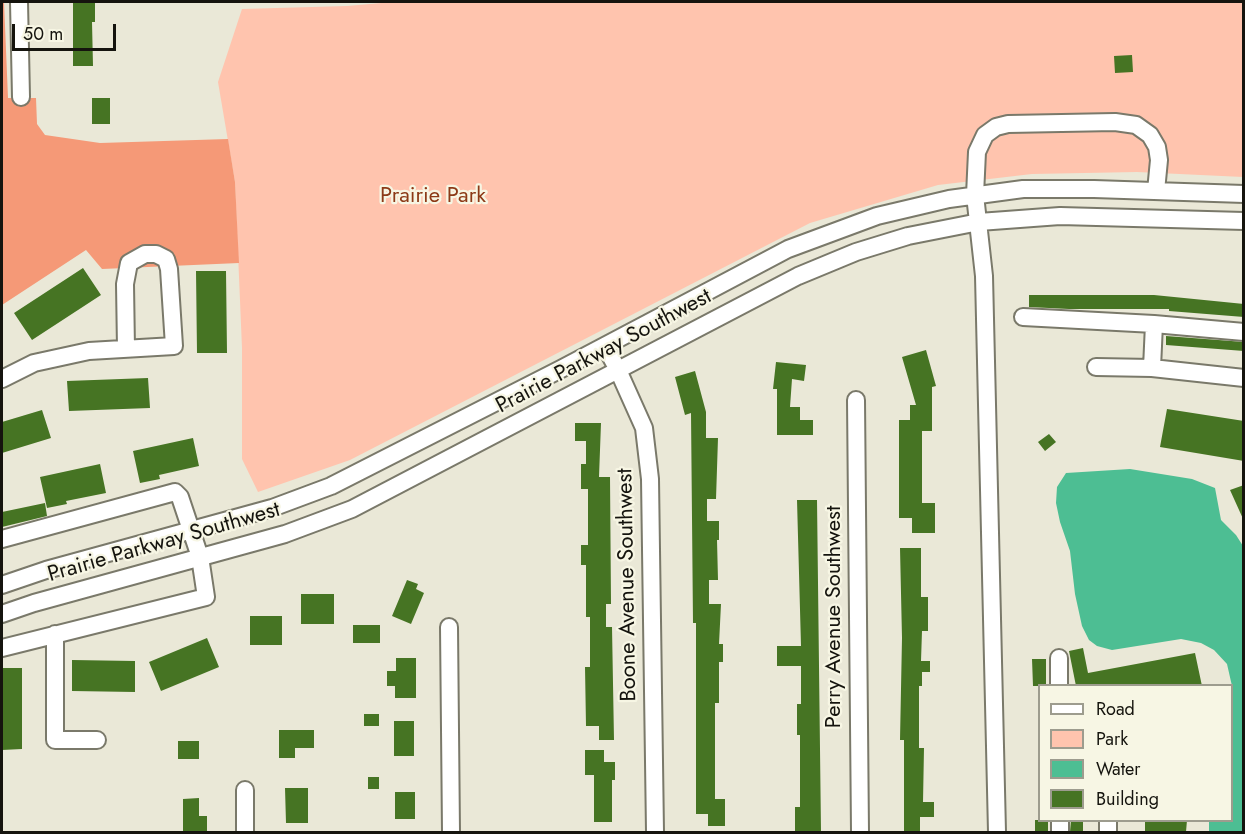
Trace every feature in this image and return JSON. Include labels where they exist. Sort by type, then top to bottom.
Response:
[{"type":"street","points":[[19,2],[21,97]]},
{"type":"street","points":[[997,832],[984,276],[975,195],[977,152],[985,135],[996,127],[1008,124],[1115,122],[1136,125],[1150,135],[1157,147],[1159,159],[1156,191]]},
{"type":"street","name":"Prairie Parkway Southwest","points":[[2,585],[46,570],[272,508],[331,486],[605,346],[788,249],[877,216],[931,203],[1023,189],[1244,194]]},
{"type":"street","name":"Prairie Parkway Southwest","points":[[2,614],[34,603],[285,534],[352,509],[798,276],[856,252],[908,236],[979,222],[1060,216],[1244,221]]},
{"type":"street","points":[[2,379],[34,363],[89,351],[126,349],[174,346],[170,269],[166,259],[156,254],[145,254],[129,263],[125,284],[126,349]]},
{"type":"street","points":[[1023,317],[1154,324],[1244,332]]},
{"type":"street","points":[[1152,368],[1154,324]]},
{"type":"street","name":"Boone Avenue Southwest","points":[[605,346],[644,428],[650,479],[655,832]]},
{"type":"street","points":[[1096,367],[1152,368],[1244,378]]},
{"type":"street","name":"Perry Avenue Southwest","points":[[856,400],[860,832]]},
{"type":"street","points":[[2,539],[175,492],[180,497],[200,557],[206,597],[2,648]]},
{"type":"street","points":[[449,627],[451,832]]},
{"type":"street","points":[[55,634],[55,740],[97,740]]},
{"type":"street","points":[[1059,658],[1059,684]]},
{"type":"street","points":[[245,790],[245,832]]},
{"type":"green space","name":"Prairie Park","points":[[393,2],[1243,2],[1243,177],[1137,172],[1032,174],[938,185],[810,223],[350,460],[258,492],[242,459],[242,348],[235,182],[218,82],[242,9],[347,6]]},
{"type":"shaded area","points":[[2,2],[4,2],[8,98],[36,98],[37,124],[45,135],[100,143],[228,139],[235,182],[239,263],[102,269],[86,250],[2,305]]},
{"type":"water","points":[[1130,469],[1192,479],[1215,488],[1221,520],[1243,546],[1243,832],[1209,832],[1209,822],[1233,822],[1233,684],[1227,664],[1214,650],[1201,643],[1181,639],[1112,650],[1097,646],[1089,640],[1082,626],[1075,594],[1070,551],[1056,503],[1057,487],[1066,473]]},
{"type":"building","points":[[73,2],[95,2],[95,22],[92,22],[93,66],[73,66]]},
{"type":"building","points":[[1132,55],[1133,72],[1115,73],[1114,56]]},
{"type":"building","points":[[92,98],[110,98],[110,124],[92,124]]},
{"type":"building","points":[[83,268],[101,295],[32,340],[14,313]]},
{"type":"building","points":[[196,271],[226,271],[227,353],[197,353]]},
{"type":"building","points":[[1029,295],[1154,295],[1244,304],[1244,317],[1169,311],[1169,309],[1029,307]]},
{"type":"building","points":[[1166,336],[1244,342],[1244,351],[1166,345]]},
{"type":"building","points":[[926,350],[936,386],[932,387],[932,431],[922,431],[922,503],[935,503],[935,533],[912,533],[912,518],[899,518],[899,420],[910,420],[910,405],[916,405],[902,357]]},
{"type":"building","points":[[776,362],[806,365],[804,381],[792,379],[790,407],[800,407],[800,420],[813,420],[813,435],[777,435],[777,389],[773,389]]},
{"type":"building","points":[[695,371],[706,412],[706,438],[718,438],[716,499],[707,499],[707,521],[719,521],[718,580],[709,580],[709,604],[721,604],[719,644],[723,644],[723,662],[719,662],[719,703],[715,703],[715,799],[725,799],[725,826],[708,826],[708,814],[696,814],[696,623],[693,623],[691,413],[685,415],[675,377]]},
{"type":"building","points":[[148,378],[150,408],[69,411],[67,381]]},
{"type":"building","points":[[1167,409],[1244,421],[1244,461],[1160,447]]},
{"type":"building","points":[[42,410],[51,438],[2,453],[2,422]]},
{"type":"building","points":[[575,423],[601,423],[599,477],[610,477],[611,604],[606,604],[606,627],[612,627],[614,740],[599,740],[599,726],[586,726],[585,667],[590,667],[590,617],[586,617],[586,565],[581,565],[581,545],[588,545],[588,489],[581,489],[581,464],[586,464],[586,441],[575,441]]},
{"type":"building","points":[[1049,434],[1056,442],[1045,451],[1038,442]]},
{"type":"building","points":[[193,438],[199,466],[159,475],[160,479],[140,483],[133,451]]},
{"type":"building","points":[[100,464],[106,493],[66,501],[67,504],[47,508],[40,477]]},
{"type":"building","points":[[1244,485],[1244,521],[1230,490]]},
{"type":"building","points":[[797,500],[817,500],[821,832],[795,832],[795,807],[800,807],[800,735],[797,735],[797,704],[801,704],[801,666],[777,666],[777,646],[801,646]]},
{"type":"building","points":[[45,503],[47,516],[2,527],[2,512]]},
{"type":"building","points":[[900,548],[921,548],[921,597],[928,597],[928,631],[922,631],[921,661],[930,661],[930,672],[922,672],[922,686],[919,686],[919,748],[924,748],[923,802],[934,802],[934,817],[920,817],[920,832],[904,832],[904,740],[900,740],[902,638]]},
{"type":"building","points":[[407,580],[418,584],[416,589],[424,593],[411,624],[392,616]]},
{"type":"building","points":[[301,594],[334,594],[334,624],[301,624]]},
{"type":"building","points":[[250,616],[282,616],[282,645],[250,645]]},
{"type":"building","points":[[353,625],[380,625],[380,643],[353,643]]},
{"type":"building","points":[[207,638],[219,667],[161,691],[149,662]]},
{"type":"building","points":[[1083,648],[1088,673],[1195,653],[1202,684],[1076,684],[1069,651]]},
{"type":"building","points":[[396,658],[416,658],[416,698],[395,698],[395,686],[387,686],[387,671],[396,671]]},
{"type":"building","points":[[1032,659],[1046,659],[1046,684],[1033,686]]},
{"type":"building","points":[[72,660],[135,661],[135,692],[72,691]]},
{"type":"building","points":[[2,668],[22,668],[22,749],[2,750]]},
{"type":"building","points":[[364,714],[379,714],[379,726],[364,726]]},
{"type":"building","points":[[394,721],[414,721],[414,756],[394,756]]},
{"type":"building","points":[[279,730],[314,730],[314,748],[295,748],[295,758],[279,758]]},
{"type":"building","points":[[178,741],[199,741],[199,759],[178,759]]},
{"type":"building","points":[[585,750],[604,750],[604,762],[615,762],[615,780],[612,780],[612,822],[594,822],[594,775],[585,775]]},
{"type":"building","points":[[368,777],[379,777],[379,789],[368,789]]},
{"type":"building","points":[[285,788],[308,788],[308,823],[286,823]]},
{"type":"building","points":[[395,792],[415,792],[415,819],[395,819]]},
{"type":"building","points":[[199,798],[199,816],[207,816],[207,832],[183,832],[183,799]]},
{"type":"building","points":[[1035,820],[1048,822],[1048,832],[1035,832]]},
{"type":"building","points":[[1071,822],[1083,822],[1083,832],[1070,832]]},
{"type":"building","points":[[1145,822],[1187,822],[1186,832],[1145,832]]}]
